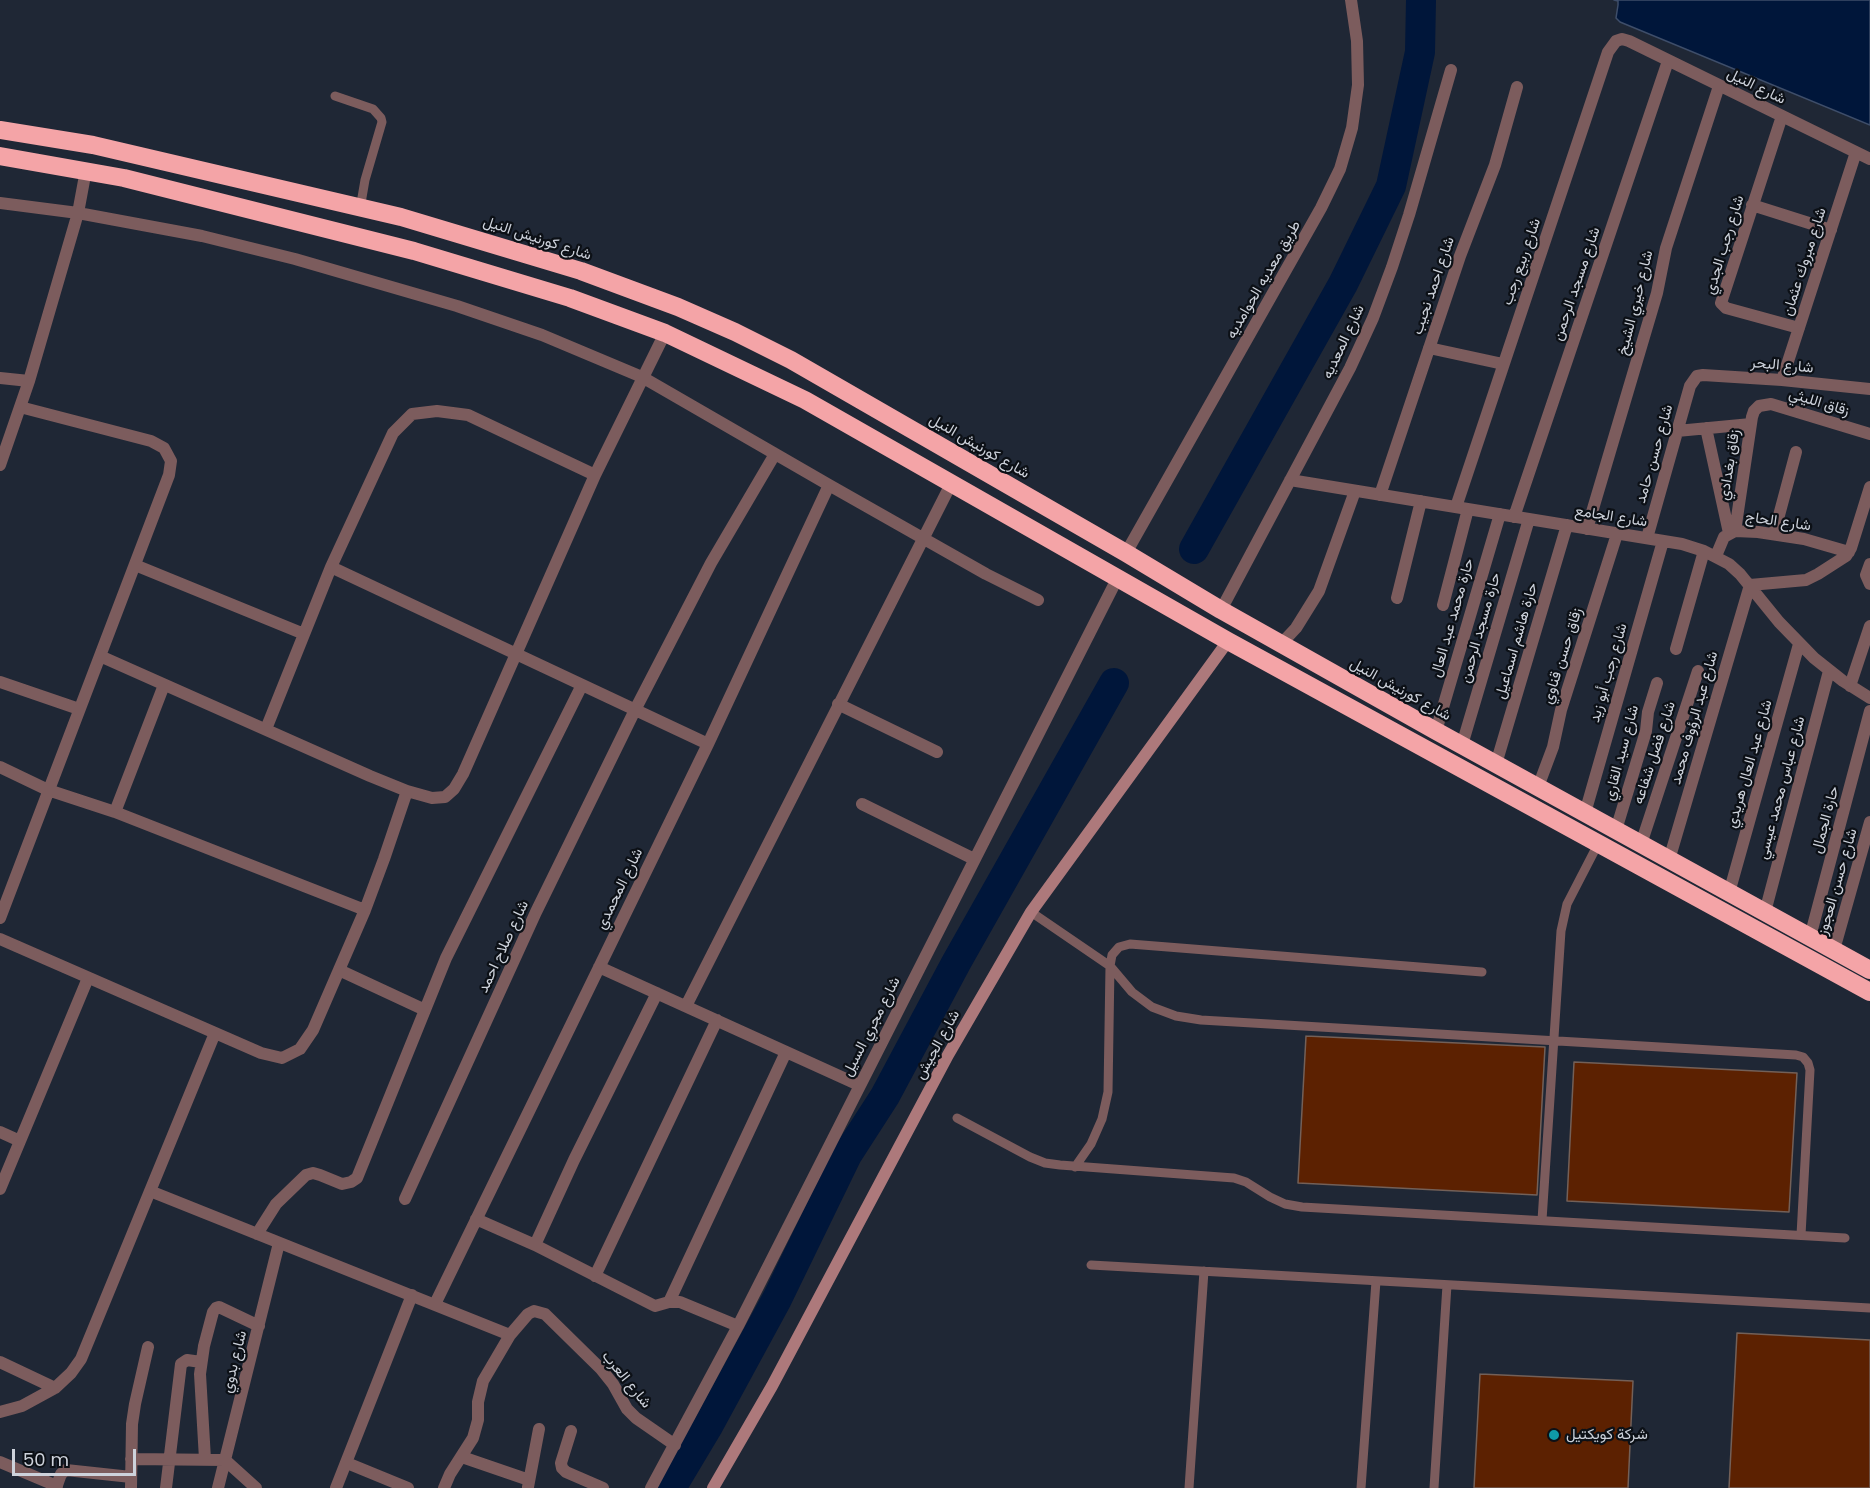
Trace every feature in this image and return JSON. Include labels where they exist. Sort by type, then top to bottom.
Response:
[{"type":"highway","name":"شارع كورنيش النيل","points":[[0,130],[78,142],[360,208],[472,237],[581,271],[678,307],[735,332],[790,360],[1221,610],[1436,731],[1729,893],[1868,966]]},
{"type":"highway","points":[[78,142],[79,169]]},
{"type":"highway","points":[[0,156],[79,169],[424,254],[522,283],[665,333],[805,400],[1228,641],[1870,992]]},
{"type":"highway","points":[[352,236],[360,208]]},
{"type":"street","name":"طريق معديه الحوامديه","points":[[1126,553],[1321,208],[1340,169],[1352,128],[1358,85],[1357,41],[1351,0]]},
{"type":"street","name":"شارع ربيع رجب","points":[[1443,605],[1462,508],[1503,364],[1608,52],[1616,41],[1622,39],[1629,41]]},
{"type":"street","name":"شارع النيل","points":[[1629,41],[1870,159]]},
{"type":"street","name":"شارع مسجد الرحمن","points":[[1514,517],[1668,61]]},
{"type":"street","name":"شارع المعديه","points":[[1221,610],[1350,368],[1373,318],[1409,215],[1451,70]]},
{"type":"street","name":"شارع خيري الشيخ","points":[[1587,529],[1657,293],[1665,248],[1719,86]]},
{"type":"street","name":"شارع احمد نجيب","points":[[1380,495],[1463,246],[1495,165],[1517,87]]},
{"type":"street","name":"شارع رجب الجدي","points":[[1782,116],[1721,300],[1722,306],[1799,328]]},
{"type":"street","name":"شارع مبروك عثمان","points":[[1782,380],[1856,152]]},
{"type":"street","points":[[0,465],[29,381],[78,213],[79,169]]},
{"type":"street","points":[[0,203],[78,213],[202,236],[295,259],[457,306],[531,331],[642,377],[986,574],[1038,600]]},
{"type":"street","points":[[1752,205],[1831,230]]},
{"type":"street","points":[[100,656],[407,790],[432,798],[445,797],[454,789],[595,475],[665,333]]},
{"type":"street","points":[[1429,348],[1503,364]]},
{"type":"street","name":"شارع البحر","points":[[1693,379],[1703,375],[1870,389]]},
{"type":"street","points":[[0,378],[29,381]]},
{"type":"street","name":"شارع حسن حامد","points":[[1647,538],[1693,379]]},
{"type":"street","name":"زقاق الليثي","points":[[1759,405],[1771,404],[1870,434]]},
{"type":"street","name":"زقاق بغدادي","points":[[1732,532],[1751,424],[1754,411],[1759,405]]},
{"type":"street","points":[[0,918],[169,475],[171,461],[164,448],[151,441],[20,407]]},
{"type":"street","points":[[266,729],[331,567],[393,433],[412,414],[437,411],[468,415],[595,475]]},
{"type":"street","points":[[1677,431],[1751,424]]},
{"type":"street","points":[[1706,428],[1732,532]]},
{"type":"street","points":[[1774,534],[1796,452]]},
{"type":"street","name":"شارع صلاح احمد","points":[[405,1199],[536,912],[635,710],[711,564],[775,454]]},
{"type":"street","name":"شارع الجامع","points":[[1290,480],[1682,544],[1704,551],[1716,556],[1740,574],[1799,644],[1829,671],[1870,698]]},
{"type":"street","points":[[686,1006],[951,484]]},
{"type":"street","name":"شارع المحمدي","points":[[435,1304],[708,744],[830,485]]},
{"type":"street","points":[[1750,585],[1806,580],[1849,552],[1870,487]]},
{"type":"street","points":[[1281,644],[1302,619],[1319,591],[1355,491]]},
{"type":"street","points":[[1397,598],[1421,501]]},
{"type":"street","name":"حارة محمد عبد العال","points":[[1436,731],[1500,514]]},
{"type":"street","name":"حارة مسجد الرحمن","points":[[1462,745],[1529,519]]},
{"type":"street","name":"حارة هاشم اسماعيل","points":[[1496,764],[1567,525]]},
{"type":"street","name":"شارع الحاج","points":[[1716,556],[1724,537],[1732,532],[1774,534],[1804,539],[1849,552]]},
{"type":"street","name":"زقاق حسن قناوي","points":[[1538,787],[1554,747],[1561,710],[1617,534]]},
{"type":"street","name":"شارع رجب أبو زيد","points":[[1585,813],[1663,541]]},
{"type":"street","points":[[1676,650],[1704,551]]},
{"type":"street","points":[[1870,564],[1866,575],[1870,584]]},
{"type":"street","points":[[135,565],[304,634]]},
{"type":"street","points":[[331,567],[708,744]]},
{"type":"street","name":"شارع مجري السيل","points":[[651,1488],[738,1326],[1117,579]]},
{"type":"street","name":"شارع عبد الرؤوف محمد","points":[[1669,860],[1750,585]]},
{"type":"street","points":[[1850,686],[1870,626]]},
{"type":"street","name":"شارع الجيش","points":[[713,1488],[772,1386],[948,1055],[1031,912],[1228,641]]},
{"type":"street","name":"شارع عبد العال هريدي","points":[[1729,893],[1799,644]]},
{"type":"street","name":"شارع فضل شفاعه","points":[[1641,844],[1698,671]]},
{"type":"street","name":"شارع عباس محمد عيسي","points":[[1765,912],[1829,671]]},
{"type":"street","points":[[0,682],[79,709]]},
{"type":"street","name":"شارع سيد القاري","points":[[1616,830],[1646,731],[1648,712],[1657,683]]},
{"type":"street","points":[[115,812],[164,685]]},
{"type":"street","points":[[257,1234],[276,1204],[306,1175],[313,1173],[342,1184],[357,1178],[446,958],[582,685]]},
{"type":"street","points":[[838,704],[937,752]]},
{"type":"street","name":"حارة الجمال","points":[[1810,937],[1870,711]]},
{"type":"street","points":[[0,767],[48,790],[115,812],[365,910]]},
{"type":"street","points":[[0,939],[261,1053],[282,1058],[300,1049],[312,1030],[365,910],[407,790]]},
{"type":"street","points":[[862,804],[974,858]]},
{"type":"street","name":"شارع حسن العجوز","points":[[1834,950],[1870,822]]},
{"type":"street","points":[[599,967],[859,1085]]},
{"type":"street","points":[[339,970],[425,1010]]},
{"type":"street","points":[[0,1189],[88,978]]},
{"type":"street","points":[[535,1245],[574,1160],[657,993]]},
{"type":"street","points":[[595,1276],[717,1020]]},
{"type":"street","points":[[0,1412],[22,1406],[55,1388],[71,1373],[81,1359],[215,1033]]},
{"type":"street","points":[[669,1302],[786,1052]]},
{"type":"street","points":[[0,1132],[20,1141]]},
{"type":"street","points":[[150,1191],[510,1335],[483,1381],[478,1402],[476,1430],[444,1488]]},
{"type":"street","points":[[476,1220],[535,1245],[655,1306],[680,1302],[738,1326]]},
{"type":"street","name":"شارع بدوي","points":[[218,1488],[279,1243]]},
{"type":"street","points":[[336,1488],[412,1295]]},
{"type":"street","points":[[205,1459],[201,1362],[213,1312],[219,1307],[259,1326]]},
{"type":"street","name":"شارع العرب","points":[[510,1335],[528,1314],[539,1312],[544,1314],[601,1369],[613,1384],[627,1410],[675,1445]]},
{"type":"street","points":[[0,1462],[57,1487],[61,1474],[66,1470],[131,1483],[135,1404],[148,1347]]},
{"type":"street","points":[[166,1488],[181,1365],[187,1360],[201,1362]]},
{"type":"street","points":[[0,1362],[55,1388]]},
{"type":"street","points":[[462,1457],[528,1484],[539,1430]]},
{"type":"street","points":[[571,1431],[561,1463],[562,1468],[568,1473],[603,1488]]},
{"type":"street","points":[[131,1459],[225,1460],[256,1488]]},
{"type":"street","points":[[347,1463],[408,1488]]},
{"type":"lane","points":[[335,96],[374,109],[382,122],[365,180],[360,208]]},
{"type":"lane","points":[[1542,1220],[1563,917],[1572,892],[1598,844]]},
{"type":"lane","points":[[1031,912],[1110,966],[1132,992],[1152,1007],[1176,1016],[1201,1020],[1796,1055],[1808,1063],[1809,1070],[1801,1235]]},
{"type":"lane","points":[[1075,1167],[1091,1144],[1102,1119],[1108,1092],[1110,966],[1112,955],[1119,947],[1130,944],[1482,972]]},
{"type":"lane","points":[[957,1118],[1044,1163],[1234,1178],[1246,1182],[1285,1204],[1302,1207],[1845,1238]]},
{"type":"lane","points":[[1091,1265],[1870,1308]]},
{"type":"lane","points":[[1189,1488],[1204,1271]]},
{"type":"lane","points":[[1361,1488],[1377,1281]]},
{"type":"lane","points":[[1434,1488],[1447,1285]]},
{"type":"water","points":[[1614,0],[1870,0],[1870,125],[1620,22],[1616,18],[1618,1]]},
{"type":"building","points":[[1306,1036],[1545,1047],[1537,1195],[1298,1183]]},
{"type":"building","points":[[1574,1062],[1797,1073],[1789,1212],[1567,1201]]},
{"type":"building","points":[[1737,1333],[1870,1340],[1870,1488],[1729,1488]]},
{"type":"building","name":"شركة كويكتيل","points":[[1480,1374],[1633,1381],[1628,1488],[1474,1488]]},
{"type":"waterway","points":[[1194,549],[1343,284],[1391,186],[1420,52],[1421,0]]},
{"type":"waterway","points":[[671,1488],[708,1426],[777,1299],[847,1155],[885,1096],[956,963],[1114,683]]},
{"type":"place","name":"شركة كويكتيل","points":[[1554,1435]]}]
